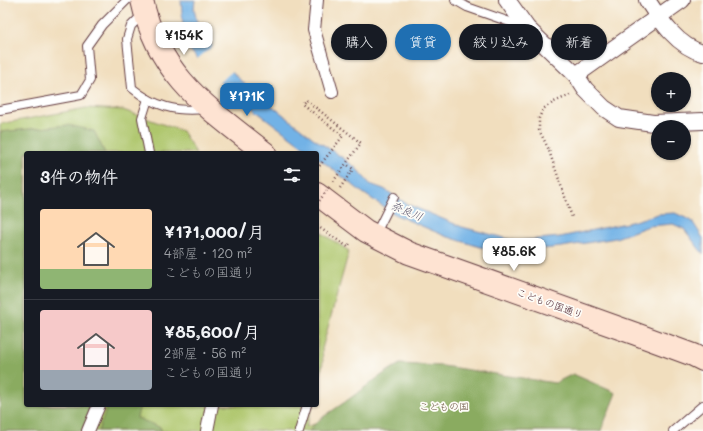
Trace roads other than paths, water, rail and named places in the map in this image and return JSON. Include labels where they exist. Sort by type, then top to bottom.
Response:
[{"type":"main road","points":[[138,4],[160,51],[186,87],[208,108],[262,151]]},
{"type":"main road","name":"こどもの国通り","points":[[324,190],[366,232],[409,253],[636,334],[703,360]]},
{"type":"street","points":[[318,0],[314,30],[332,92]]},
{"type":"street","points":[[506,0],[524,24]]},
{"type":"street","points":[[647,0],[658,17],[680,40],[696,51],[703,52]]},
{"type":"street","points":[[576,75],[682,0]]},
{"type":"street","points":[[543,43],[576,75],[585,89],[604,108],[619,118],[653,123],[703,121]]},
{"type":"street","points":[[88,431],[98,407]]},
{"type":"street","points":[[206,431],[212,407]]},
{"type":"lane","points":[[455,0],[516,24]]},
{"type":"lane","points":[[138,4],[127,38],[132,88],[142,96],[168,108],[191,111],[208,108]]},
{"type":"lane","points":[[0,110],[81,95],[90,80],[87,46],[102,25],[138,4]]},
{"type":"lane","points":[[148,99],[142,118],[149,151]]},
{"type":"lane","points":[[374,236],[394,197]]},
{"type":"lane","points":[[673,431],[703,405]]},
{"type":"lane","points":[[299,431],[306,407]]},
{"type":"water","name":"奈良川","points":[[181,0],[195,0],[194,9],[197,22],[204,35],[236,76],[313,138],[356,168],[370,184],[384,189],[407,204],[462,227],[516,241],[560,237],[631,222],[658,214],[675,213],[692,221],[703,238],[703,254],[684,229],[673,224],[649,226],[616,238],[562,247],[512,252],[480,247],[445,236],[396,215],[363,193],[319,159],[319,151],[309,151],[232,93],[214,77],[188,48],[183,26]]},
{"type":"park label","name":"こどもの国","points":[[444,406]]}]
